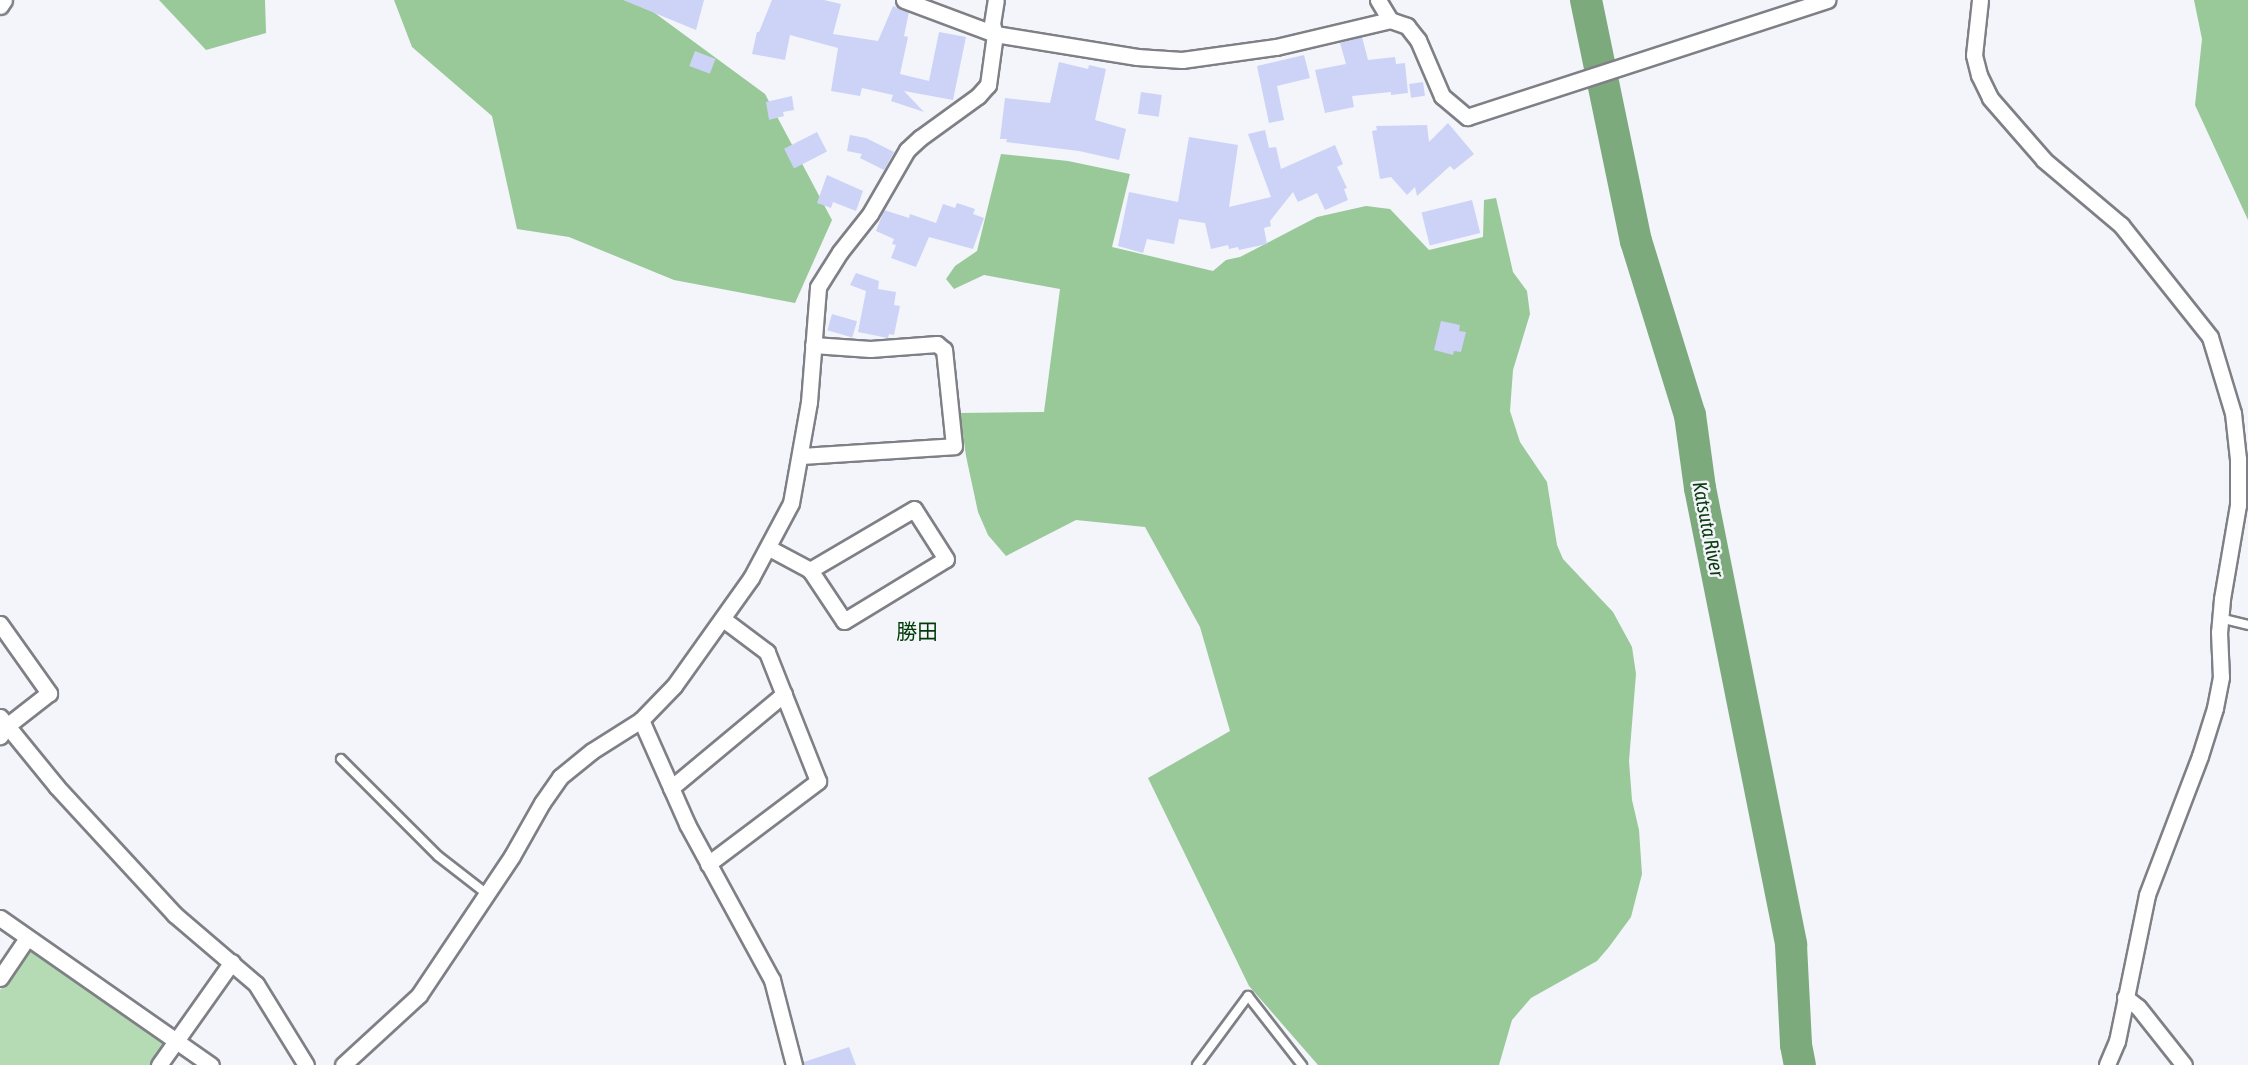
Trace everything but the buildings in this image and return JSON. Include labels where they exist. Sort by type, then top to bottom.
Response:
[{"type":"street","points":[[0,6],[4,0]]},
{"type":"street","points":[[904,0],[995,34],[1137,57],[1182,60],[1276,47],[1390,20],[1407,26],[1418,40],[1442,96],[1467,117],[1827,0]]},
{"type":"street","points":[[343,1065],[419,995],[560,777],[592,751],[641,720],[674,686],[723,619],[769,548],[791,503],[801,456],[809,402],[818,287],[870,214],[907,150],[978,96],[988,85],[995,34],[992,24],[996,0]]},
{"type":"street","points":[[1378,0],[1390,20]]},
{"type":"street","points":[[1980,0],[1974,55],[1979,75],[1990,98],[2044,160],[2121,225],[2210,337],[2233,413],[2238,459],[2238,505],[2220,618],[2221,677],[2215,708],[2200,756],[2147,895],[2116,1041],[2107,1065]]},
{"type":"street","points":[[801,456],[954,446],[944,350],[937,344],[870,349],[813,345]]},
{"type":"street","points":[[769,548],[810,570],[844,621],[946,559],[914,509],[810,570]]},
{"type":"street","points":[[708,864],[818,781],[767,651],[723,619]]},
{"type":"street","points":[[0,624],[49,693],[3,726],[174,914],[256,984],[306,1065]]},
{"type":"street","points":[[671,788],[783,694]]},
{"type":"street","points":[[641,720],[708,864],[772,980],[794,1065]]},
{"type":"street","points":[[0,918],[211,1065]]},
{"type":"street","points":[[0,978],[27,938]]},
{"type":"street","points":[[159,1065],[232,962]]},
{"type":"street","points":[[2125,998],[2138,1007],[2184,1065]]},
{"type":"lane","points":[[2220,618],[2248,625]]},
{"type":"lane","points":[[341,759],[438,856],[486,894]]},
{"type":"lane","points":[[1197,1065],[1248,996],[1302,1065]]},
{"type":"green space","points":[[159,0],[265,0],[266,33],[206,50]]},
{"type":"green space","points":[[394,0],[637,0],[765,94],[832,220],[795,303],[674,280],[569,237],[517,229],[492,116],[412,47]]},
{"type":"green space","points":[[2194,0],[2248,0],[2248,220],[2195,105],[2202,39]]},
{"type":"green space","points":[[1001,154],[1068,161],[1130,174],[1112,247],[1213,271],[1226,260],[1240,257],[1317,217],[1366,206],[1390,209],[1429,250],[1483,237],[1484,200],[1496,198],[1513,272],[1527,291],[1530,314],[1513,370],[1510,411],[1520,442],[1547,482],[1557,545],[1563,559],[1613,612],[1632,647],[1636,674],[1629,761],[1632,800],[1639,830],[1642,874],[1631,917],[1609,947],[1597,961],[1531,998],[1512,1020],[1499,1065],[1318,1065],[1249,986],[1148,778],[1230,731],[1200,627],[1145,527],[1076,520],[1006,556],[988,535],[978,512],[960,413],[1044,412],[1060,289],[984,275],[954,289],[946,279],[955,266],[977,251]]},
{"type":"green space","points":[[30,947],[167,1044],[152,1065],[0,1065],[0,990]]},
{"type":"waterway","name":"Katsuta River","points":[[1586,0],[1636,241],[1690,415],[1700,488],[1791,945],[1796,1045],[1800,1065]]},
{"type":"district","name":"勝田","points":[[917,631]]}]
